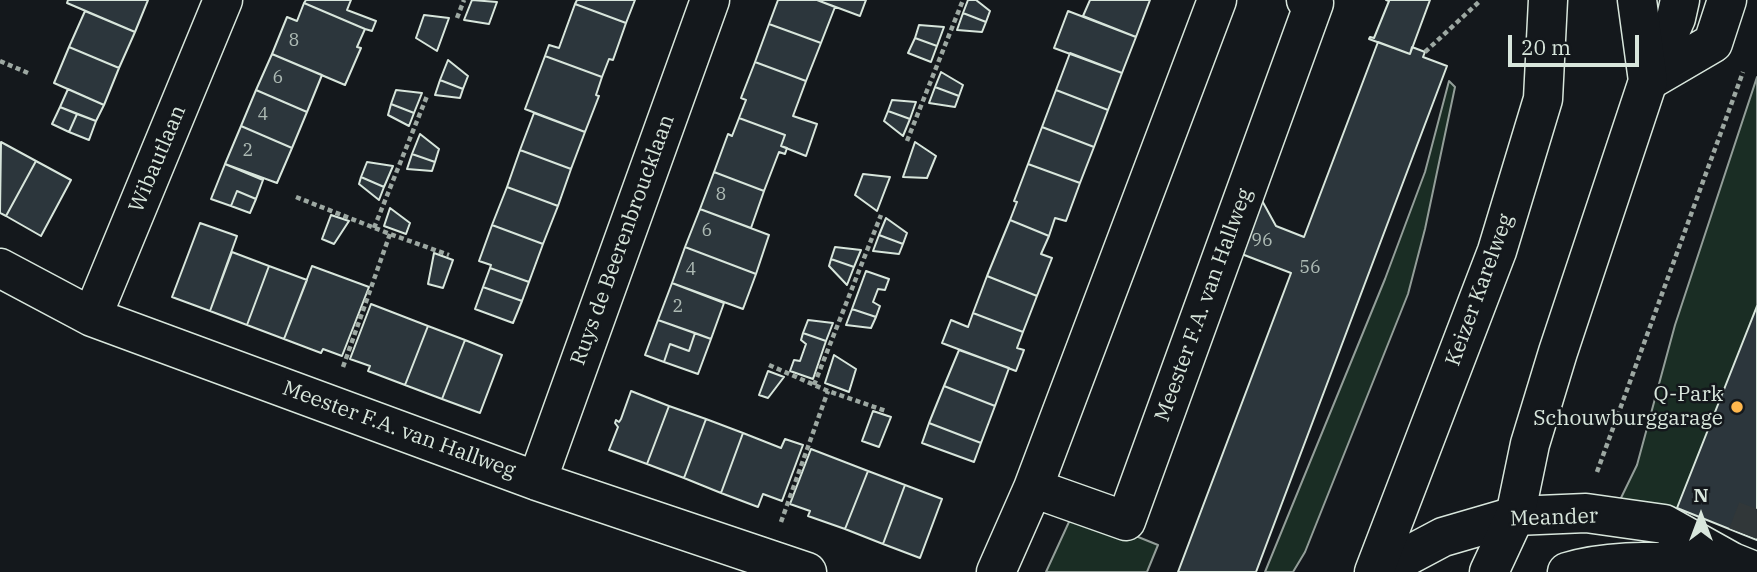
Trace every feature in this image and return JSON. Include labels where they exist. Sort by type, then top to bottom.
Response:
[{"type":"street","name":"Wibautlaan","points":[[92,317],[223,0]]},
{"type":"street","name":"Ruys de Beerenbroucklaan","points":[[537,481],[710,0]]},
{"type":"street","points":[[996,572],[1032,488],[1217,0]]},
{"type":"street","name":"Meester F.A. van Hallweg","points":[[1032,488],[1126,521],[1314,3],[1306,0]]},
{"type":"street","name":"Keizer Karelweg","points":[[1376,572],[1497,251],[1543,99],[1548,0]]},
{"type":"street","points":[[1637,0],[1648,81]]},
{"type":"street","points":[[1489,572],[1515,516],[1530,444],[1558,352],[1648,81],[1676,18],[1680,0]]},
{"type":"street","points":[[1648,81],[1713,43],[1727,0]]},
{"type":"street","name":"Meester F.A. van Hallweg","points":[[0,268],[92,317],[537,481],[807,572]]},
{"type":"street","name":"Meander","points":[[1376,572],[1443,537],[1515,516],[1586,513],[1664,524],[1745,556]]},
{"type":"street","name":"Meander","points":[[1567,572],[1621,564],[1745,556]]},
{"type":"path","points":[[457,18],[464,0]]},
{"type":"path","points":[[907,141],[962,0]]},
{"type":"path","points":[[1425,52],[1481,0]]},
{"type":"path","points":[[0,61],[28,72]]},
{"type":"path","points":[[1586,513],[1589,493],[1747,62]]},
{"type":"path","points":[[374,228],[427,96]]},
{"type":"path","points":[[296,197],[450,255]]},
{"type":"path","points":[[814,385],[881,215]]},
{"type":"path","points":[[330,404],[390,234]]},
{"type":"path","points":[[769,365],[828,391],[886,411]]},
{"type":"path","points":[[768,559],[828,391]]},
{"type":"green space","points":[[1757,77],[1757,331],[1687,512],[1618,504],[1637,465],[1675,325]]},
{"type":"green space","points":[[1449,81],[1455,87],[1425,229],[1408,294],[1305,552],[1293,572],[1265,572],[1385,279],[1425,172]]},
{"type":"green space","points":[[1074,511],[1158,545],[1147,572],[1046,572]]},
{"type":"building","points":[[68,0],[148,0],[135,32],[67,3]]},
{"type":"building","points":[[306,0],[351,0],[347,10],[376,21],[372,31],[365,29],[304,3]]},
{"type":"building","points":[[472,0],[497,2],[489,24],[464,20]]},
{"type":"building","points":[[577,0],[635,0],[626,23],[575,4]]},
{"type":"building","points":[[778,0],[817,0],[835,7],[821,43],[769,24]]},
{"type":"building","points":[[817,0],[866,0],[860,16]]},
{"type":"building","points":[[968,0],[976,0],[990,11],[986,22],[963,13]]},
{"type":"building","points":[[1090,0],[1150,0],[1136,37],[1083,16]]},
{"type":"building","points":[[1386,0],[1430,0],[1410,54],[1369,39],[1374,38],[1389,1]]},
{"type":"building","points":[[304,3],[365,29],[357,47],[361,48],[345,85],[272,54],[287,17],[297,21]]},
{"type":"building","points":[[575,4],[626,23],[613,60],[609,59],[602,77],[545,56],[549,45],[559,48]]},
{"type":"building","points":[[85,11],[135,32],[119,68],[69,47]]},
{"type":"building","points":[[1068,11],[1136,37],[1122,73],[1054,48]]},
{"type":"building","points":[[963,13],[986,22],[982,32],[957,30]]},
{"type":"building","points":[[424,15],[449,18],[437,51],[416,38]]},
{"type":"building","points":[[769,24],[821,43],[806,81],[755,62]]},
{"type":"building","points":[[919,25],[944,27],[937,46],[915,38]]},
{"type":"building","points":[[915,38],[937,46],[931,62],[908,53]]},
{"type":"building","points":[[1378,42],[1410,54],[1412,47],[1425,52],[1423,57],[1447,66],[1256,572],[1178,572],[1291,273],[1239,253],[1260,197],[1276,226],[1304,237]]},
{"type":"building","points":[[69,47],[119,68],[104,105],[54,83]]},
{"type":"building","points":[[1070,53],[1122,73],[1108,110],[1056,90]]},
{"type":"building","points":[[272,54],[322,75],[307,112],[256,90]]},
{"type":"building","points":[[545,56],[602,77],[596,95],[599,96],[585,132],[525,109]]},
{"type":"building","points":[[448,60],[468,76],[463,89],[440,80]]},
{"type":"building","points":[[755,62],[806,81],[793,116],[817,124],[806,156],[781,146],[785,135],[739,118],[746,100],[741,98]]},
{"type":"building","points":[[941,72],[963,85],[959,96],[935,87]]},
{"type":"building","points":[[440,80],[463,89],[460,98],[435,95]]},
{"type":"building","points":[[935,87],[959,96],[955,107],[929,103]]},
{"type":"building","points":[[68,89],[104,105],[96,121],[60,107]]},
{"type":"building","points":[[256,90],[307,112],[292,148],[241,126]]},
{"type":"building","points":[[396,90],[422,93],[414,113],[391,104]]},
{"type":"building","points":[[1056,90],[1108,110],[1094,147],[1042,127]]},
{"type":"building","points":[[892,100],[916,102],[910,119],[888,111]]},
{"type":"building","points":[[391,104],[414,113],[409,126],[388,115]]},
{"type":"building","points":[[60,107],[77,114],[69,132],[52,124]]},
{"type":"building","points":[[888,111],[910,119],[903,136],[884,121]]},
{"type":"building","points":[[534,113],[585,132],[571,169],[520,150]]},
{"type":"building","points":[[77,114],[96,121],[89,140],[69,132]]},
{"type":"building","points":[[739,118],[785,135],[781,146],[787,148],[785,154],[779,152],[764,191],[714,172],[728,134],[732,136]]},
{"type":"building","points":[[241,126],[292,148],[277,183],[225,164]]},
{"type":"building","points":[[1042,127],[1094,147],[1080,183],[1028,164]]},
{"type":"building","points":[[420,134],[439,149],[435,162],[412,154]]},
{"type":"building","points":[[1,142],[36,161],[6,216],[0,213]]},
{"type":"building","points":[[915,142],[936,156],[927,178],[903,177]]},
{"type":"building","points":[[520,150],[571,169],[558,206],[507,187]]},
{"type":"building","points":[[412,154],[435,162],[432,171],[407,169]]},
{"type":"building","points":[[36,161],[71,180],[41,236],[6,216]]},
{"type":"building","points":[[367,162],[393,166],[384,187],[361,177]]},
{"type":"building","points":[[225,164],[263,180],[256,199],[237,191],[231,206],[211,199]]},
{"type":"building","points":[[1028,164],[1080,183],[1066,221],[1055,218],[1049,236],[1010,220]]},
{"type":"building","points":[[714,172],[764,191],[751,228],[700,209]]},
{"type":"building","points":[[863,174],[890,177],[877,211],[855,195]]},
{"type":"building","points":[[361,177],[384,187],[379,200],[359,184]]},
{"type":"building","points":[[507,187],[558,206],[543,244],[492,225]]},
{"type":"building","points":[[237,191],[256,199],[250,213],[231,206]]},
{"type":"building","points":[[390,208],[410,223],[406,234],[384,226]]},
{"type":"building","points":[[700,209],[769,235],[756,274],[685,247]]},
{"type":"building","points":[[331,215],[349,221],[334,244],[322,239]]},
{"type":"building","points":[[886,218],[907,233],[903,244],[879,235]]},
{"type":"building","points":[[1010,220],[1049,236],[1041,254],[1052,258],[1037,296],[987,276]]},
{"type":"building","points":[[200,223],[237,236],[210,311],[172,297]]},
{"type":"building","points":[[492,225],[543,244],[529,282],[490,268],[491,265],[479,261]]},
{"type":"building","points":[[879,235],[903,244],[899,254],[873,251]]},
{"type":"building","points":[[685,247],[756,274],[743,309],[672,283]]},
{"type":"building","points":[[835,247],[861,250],[854,267],[831,259]]},
{"type":"building","points":[[232,252],[269,266],[247,325],[210,311]]},
{"type":"building","points":[[434,253],[453,260],[443,288],[428,284]]},
{"type":"building","points":[[831,259],[854,267],[847,285],[829,266]]},
{"type":"building","points":[[269,266],[307,280],[284,339],[247,325]]},
{"type":"building","points":[[312,266],[369,287],[342,356],[323,349],[321,353],[284,339]]},
{"type":"building","points":[[490,268],[529,282],[522,301],[483,287]]},
{"type":"building","points":[[866,271],[889,279],[885,290],[878,289],[873,302],[880,306],[876,317],[852,309]]},
{"type":"building","points":[[987,276],[1037,296],[1023,332],[973,313]]},
{"type":"building","points":[[672,283],[724,303],[711,339],[658,320]]},
{"type":"building","points":[[483,287],[522,301],[513,323],[475,309]]},
{"type":"building","points":[[371,304],[428,326],[405,385],[368,371],[370,366],[350,359]]},
{"type":"building","name":"Q-Park Schouwburggarage","points":[[1757,306],[1757,540],[1677,508]]},
{"type":"building","points":[[852,309],[876,317],[871,328],[846,325]]},
{"type":"building","points":[[973,313],[1023,332],[1017,348],[1024,350],[1016,371],[942,343],[951,320],[968,327]]},
{"type":"building","points":[[658,320],[695,333],[689,351],[670,344],[664,362],[645,355]]},
{"type":"building","points":[[808,320],[833,323],[826,341],[803,333]]},
{"type":"building","points":[[428,326],[465,340],[442,399],[405,385]]},
{"type":"building","points":[[695,333],[711,339],[698,374],[664,362],[670,344],[689,351]]},
{"type":"building","points":[[803,333],[826,341],[813,379],[790,371],[794,360],[800,361],[806,344],[801,340]]},
{"type":"building","points":[[465,340],[502,355],[480,413],[442,399]]},
{"type":"building","points":[[959,350],[1009,368],[995,406],[944,386]]},
{"type":"building","points":[[834,355],[856,369],[849,392],[825,383]]},
{"type":"building","points":[[768,371],[784,377],[768,398],[759,395]]},
{"type":"building","points":[[944,386],[995,406],[981,443],[929,423]]},
{"type":"building","points":[[631,391],[669,406],[647,464],[609,450],[618,427],[616,420],[619,422],[621,419]]},
{"type":"building","points":[[669,406],[706,419],[684,478],[647,464]]},
{"type":"building","points":[[873,411],[891,417],[879,447],[862,441]]},
{"type":"building","points":[[706,419],[743,433],[721,493],[684,478]]},
{"type":"building","points":[[929,423],[981,443],[974,462],[922,443]]},
{"type":"building","points":[[743,433],[781,448],[785,439],[803,445],[782,501],[763,494],[758,507],[721,493]]},
{"type":"building","points":[[811,449],[868,471],[845,529],[808,516],[810,511],[790,504]]},
{"type":"building","points":[[868,471],[905,485],[883,544],[845,529]]},
{"type":"building","points":[[905,485],[942,499],[920,558],[883,544]]},
{"type":"tunnel","points":[[1747,535],[1757,509]]},
{"type":"place","name":"Q-Park Schouwburggarage","points":[[1737,407]]}]
